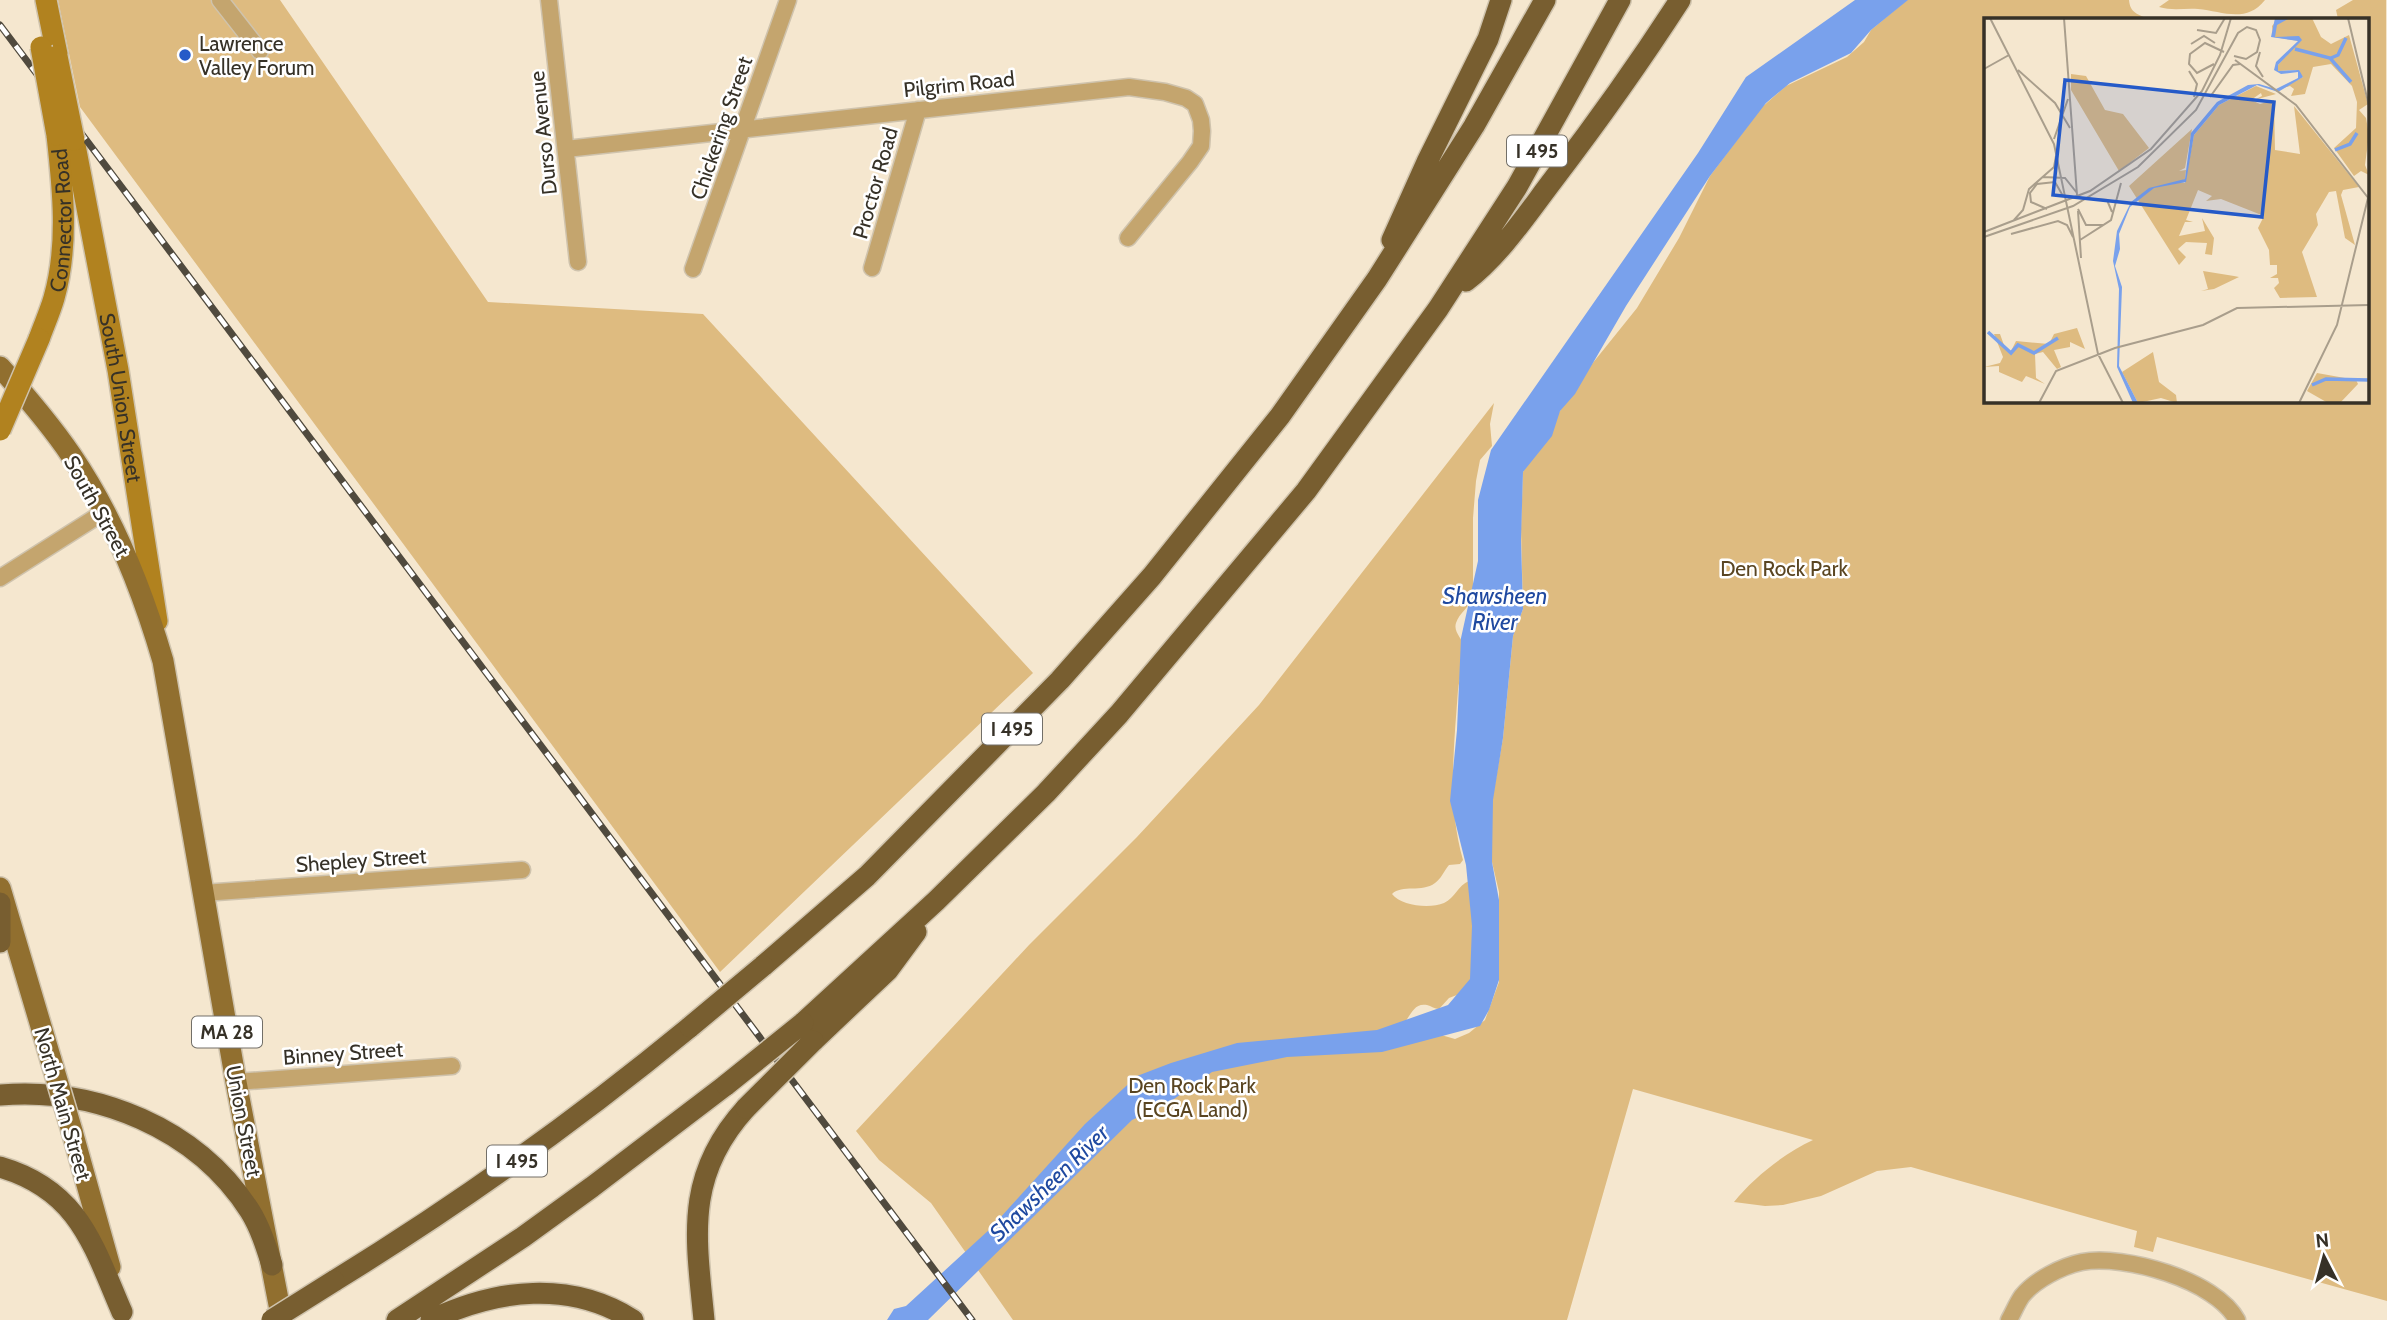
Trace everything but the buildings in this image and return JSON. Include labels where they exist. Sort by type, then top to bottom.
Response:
[{"type":"highway","points":[[1377,279],[1421,173],[1488,39],[1501,0]]},
{"type":"highway","name":"I 495","points":[[272,1320],[413,1233],[548,1138],[690,1027],[867,876],[1070,670],[1152,576],[1280,416],[1377,279],[1475,126],[1545,0]]},
{"type":"highway","name":"I 495","points":[[808,1032],[888,970],[936,901],[1046,793],[1119,714],[1306,491],[1445,298],[1528,167],[1620,0]]},
{"type":"highway","points":[[1445,298],[1472,276],[1530,211],[1601,117],[1680,0]]},
{"type":"highway","points":[[0,903],[0,942]]},
{"type":"highway","points":[[397,1320],[523,1237],[726,1085],[808,1032]]},
{"type":"highway","points":[[704,1320],[696,1236],[704,1181],[729,1129],[808,1032]]},
{"type":"highway","points":[[0,1095],[55,1096],[101,1105],[142,1119],[180,1140],[214,1167],[239,1195],[255,1221],[272,1265]]},
{"type":"highway","points":[[0,1167],[34,1181],[54,1194],[86,1229],[123,1316]]},
{"type":"highway","points":[[431,1320],[495,1297],[538,1292],[587,1299],[633,1320]]},
{"type":"main road","points":[[33,0],[49,51]]},
{"type":"main road","name":"South Union Street","points":[[46,0],[49,51],[118,370],[186,798]]},
{"type":"main road","name":"Connector Road","points":[[0,430],[54,298],[62,257],[66,137]]},
{"type":"main road","name":"South Street","points":[[0,367],[33,404],[72,456],[104,512],[138,583],[163,662]]},
{"type":"main road","name":"Union Street","points":[[186,798],[236,1082],[282,1320]]},
{"type":"main road","name":"North Main Street","points":[[0,888],[123,1316]]},
{"type":"street","points":[[220,0],[260,51]]},
{"type":"street","name":"Durso Avenue","points":[[549,0],[578,262]]},
{"type":"street","name":"Chickering Street","points":[[693,269],[788,0]]},
{"type":"street","name":"Pilgrim Road","points":[[566,149],[1129,86],[1186,98],[1195,104],[1201,120],[1201,146],[1128,238]]},
{"type":"street","name":"Proctor Road","points":[[872,268],[918,110]]},
{"type":"street","points":[[0,578],[104,512]]},
{"type":"street","name":"Shepley Street","points":[[202,893],[522,870]]},
{"type":"street","name":"Binney Street","points":[[236,1082],[452,1066]]},
{"type":"street","points":[[2009,1320],[2022,1296],[2042,1280],[2081,1262],[2104,1260],[2182,1277],[2209,1292],[2232,1311],[2237,1320]]},
{"type":"green space","points":[[58,0],[280,0],[488,302],[703,314],[1033,673],[720,972],[80,107]]},
{"type":"green space","points":[[1907,0],[2129,0],[2133,10],[2146,18],[1984,18],[1984,402],[2370,402],[2370,18],[2338,18],[2336,10],[2353,0],[2386,0],[2387,1301],[2157,1237],[2153,1252],[2134,1247],[2137,1231],[1911,1167],[1877,1171],[1821,1196],[1783,1205],[1734,1202],[1770,1166],[1813,1140],[1633,1089],[1567,1320],[1013,1320],[931,1203],[879,1160],[856,1131],[1029,945],[1137,837],[1259,705],[1494,403],[1490,424],[1492,446],[1480,460],[1476,481],[1473,596],[1455,626],[1465,653],[1458,690],[1453,775],[1455,818],[1463,860],[1460,864],[1449,865],[1430,886],[1401,889],[1392,894],[1409,904],[1438,905],[1448,901],[1469,881],[1473,893],[1472,947],[1476,977],[1462,993],[1449,998],[1439,1009],[1427,1005],[1418,1006],[1403,1024],[1455,1039],[1469,1033],[1485,1020],[1499,982],[1499,892],[1492,862],[1491,807],[1503,738],[1513,636],[1523,609],[1523,472],[1553,421],[1592,364],[1637,308],[1679,238],[1710,176],[1761,108],[1786,86],[1847,57],[1864,42],[1871,30]]},
{"type":"green space","points":[[2169,0],[2265,0],[2250,12],[2233,14],[2159,7]]},
{"type":"water","name":"Shawsheen River","points":[[1855,0],[1908,0],[1871,30],[1851,53],[1790,83],[1766,103],[1710,176],[1626,306],[1575,394],[1560,411],[1552,436],[1523,472],[1523,609],[1513,636],[1503,738],[1493,800],[1492,862],[1499,900],[1499,980],[1489,1010],[1480,1026],[1382,1052],[1287,1057],[1212,1072],[1167,1104],[1132,1120],[928,1320],[887,1320],[894,1309],[906,1306],[990,1229],[1085,1124],[1137,1076],[1237,1043],[1377,1030],[1448,1005],[1470,979],[1472,926],[1466,865],[1450,801],[1457,730],[1461,638],[1478,561],[1478,500],[1491,450],[1698,153],[1746,77]]},
{"type":"railway","points":[[0,25],[972,1320]]},
{"type":"place","name":"Lawrence Valley Forum","points":[[185,55]]},
{"type":"park label","name":"Den Rock Park","points":[[1784,568]]},
{"type":"park label","name":"Den Rock Park (ECGA Land)","points":[[1192,1097]]}]
